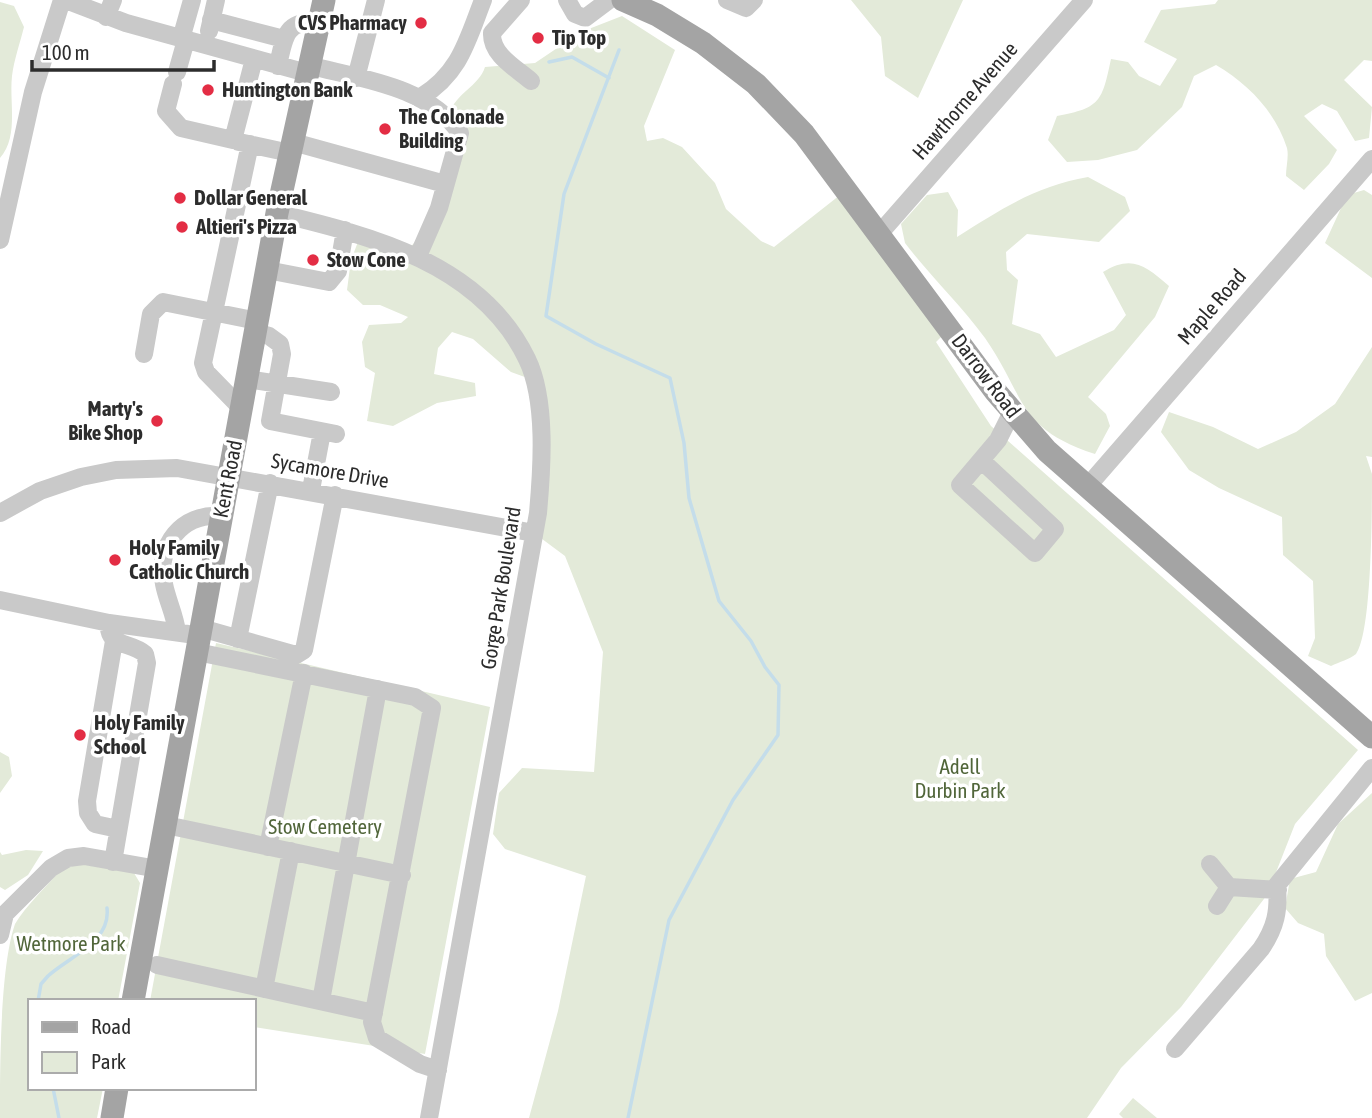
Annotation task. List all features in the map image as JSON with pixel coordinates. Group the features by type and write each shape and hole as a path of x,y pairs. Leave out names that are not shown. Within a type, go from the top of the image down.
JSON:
{"main road":[{"name":"Darrow Road","path":"637,3 703,43 756,84 804,134 1012,412 1046,451 1368,727"},
{"name":"Kent Road","path":"133,999 166,825 194,637 221,516 277,213 322,11"},
{"path":"112,1118 117,1090"}],"street":[{"path":"0,240 33,92 64,0 109,8 183,39 278,66 356,78 421,97 448,116 460,133 446,184 418,256"},
{"path":"192,0 166,111 175,124 241,142 292,148 446,184"},
{"path":"205,45 216,0"},
{"path":"356,78 376,0"},
{"path":"421,97 441,85 462,57 482,0"},
{"path":"521,0 492,33 492,42 497,52 531,81"},
{"path":"567,0 575,14 585,18 610,0"},
{"path":"727,0 746,8 754,0"},
{"name":"Hawthorne Avenue","path":"880,233 1084,0"},
{"path":"278,66 284,39 292,25 322,11"},
{"path":"211,20 284,39"},
{"path":"254,59 247,89 241,142 204,368 241,412 329,433 311,490"},
{"name":"Maple Road","path":"1087,486 1372,159"},
{"name":"Gorge Park Boulevard","path":"277,213 390,243 418,256 486,305 527,358 538,403 540,486 534,533 429,1118"},
{"path":"267,270 329,282 338,271 345,230"},
{"path":"144,354 151,314 156,306 163,302 212,312 256,326 280,344 282,354 270,421"},
{"path":"247,379 331,392"},
{"path":"982,461 1055,529 1035,553 960,485 998,440 1012,412"},
{"name":"Sycamore Drive","path":"0,513 40,491 104,472 177,467 534,533"},
{"path":"238,639 270,483"},
{"path":"0,600 109,623 194,637 238,639 296,655 304,650 335,495"},
{"path":"221,516 200,517 183,525 167,544 163,581 194,637 304,673 415,697 432,708 372,1022 376,1038 420,1064 438,1070"},
{"path":"109,623 108,633 114,641 140,650 147,663 113,862"},
{"path":"114,641 87,801 88,813 95,824 118,828"},
{"path":"268,847 304,673"},
{"path":"321,1001 378,689"},
{"path":"1175,1049 1230,986 1272,932 1279,909 1277,885 1291,864 1372,768"},
{"path":"166,825 402,875"},
{"path":"264,989 290,852"},
{"path":"0,935 3,911 59,862 84,856 158,869"},
{"path":"1210,864 1228,887 1278,890"},
{"path":"1217,905 1228,887"},
{"path":"157,965 374,1013"}],"green space":[{"path":"851,0 963,0 918,98 885,76 881,37"},
{"path":"1218,0 1372,0 1372,61 1364,60 1344,80 1372,107 1369,138 1355,141 1337,111 1322,104 1304,116 1337,150 1329,164 1304,190 1286,176 1287,148 1268,110 1239,81 1216,65 1194,76 1182,107 1137,150 1098,160 1067,162 1048,140 1057,116 1083,110 1097,100 1102,93 1111,59 1128,62 1139,76 1160,86 1177,59 1144,42 1161,10 1215,4"},
{"path":"0,2 14,6 24,27 12,76 11,130 6,150 0,158"},
{"name":"Adell Durbin Park","path":"622,16 675,50 644,126 647,141 663,138 682,147 715,183 726,209 761,241 774,247 840,195 950,328 936,342 991,426 1358,750 1295,824 1267,895 1181,1007 1121,1068 1087,1118 529,1118 558,1011 586,876 505,849 493,834 499,793 522,768 594,772 603,652 565,556 534,533 533,380 511,372 473,339 452,332 438,348 434,374 475,383 476,396 437,403 393,426 367,421 375,373 365,367 362,342 369,325 401,323 408,317 380,305 363,305 347,290 351,260 361,234 408,250 438,212 449,191 454,167 450,113 457,100 478,80 485,67 535,63 581,32"},
{"path":"1088,177 1125,197 1130,211 1099,242 1027,234 1006,252 1007,270 1018,280 1012,324 1040,334 1056,357 1114,330 1126,315 1103,272 1131,263 1146,268 1169,286 1155,317 1088,397 1106,414 1110,426 1095,454 1069,444 1036,421 985,338 905,243 901,224 927,195 948,192 958,210 957,237 1004,208 1035,193"},
{"path":"1364,190 1372,195 1372,278 1325,243 1347,195"},
{"path":"1372,347 1372,457 1366,456 1372,474 1371,541 1365,622 1356,654 1331,666 1308,656 1315,638 1313,581 1283,555 1282,517 1219,488 1189,470 1161,432 1169,412 1213,427 1258,449 1296,432 1335,404"},
{"name":"Stow Cemetery","path":"216,643 490,707 425,1054 256,1027 256,999 150,999"},
{"path":"0,752 9,757 12,776 0,793"},
{"path":"1372,793 1372,993 1355,1001 1326,956 1324,934 1298,923 1285,908 1290,879 1316,872 1338,824"},
{"path":"26,850 43,851 28,875 5,890 0,887 0,852 2,855"},
{"name":"Wetmore Park","path":"82,864 134,873 140,883 118,999 28,999 28,1090 103,1090 97,1118 0,1118 4,991 10,943 15,924 29,904 63,868"},
{"path":"1133,1098 1157,1118 1123,1118 1119,1114"}],"waterway":[{"path":"619,50 564,194 546,316 596,344 670,378 684,443 689,498 719,601 751,641 765,667 779,685 778,735 733,800 669,920 628,1118"},
{"path":"549,62 572,57 609,78"},
{"path":"38,999 41,984 48,976 87,947 103,930 107,920 107,908"},
{"path":"53,1090 59,1118"}],"place":[{"name":"CVS Pharmacy","path":"421,23"},
{"name":"Tip Top","path":"538,38"},
{"name":"Huntington Bank","path":"208,90"},
{"name":"The Colonade Building","path":"385,129"},
{"name":"Dollar General","path":"180,198"},
{"name":"Altieri's Pizza","path":"182,227"},
{"name":"Stow Cone","path":"313,260"},
{"name":"Marty's Bike Shop","path":"157,421"},
{"name":"Holy Family Catholic Church","path":"115,560"},
{"name":"Holy Family School","path":"80,735"}]}
